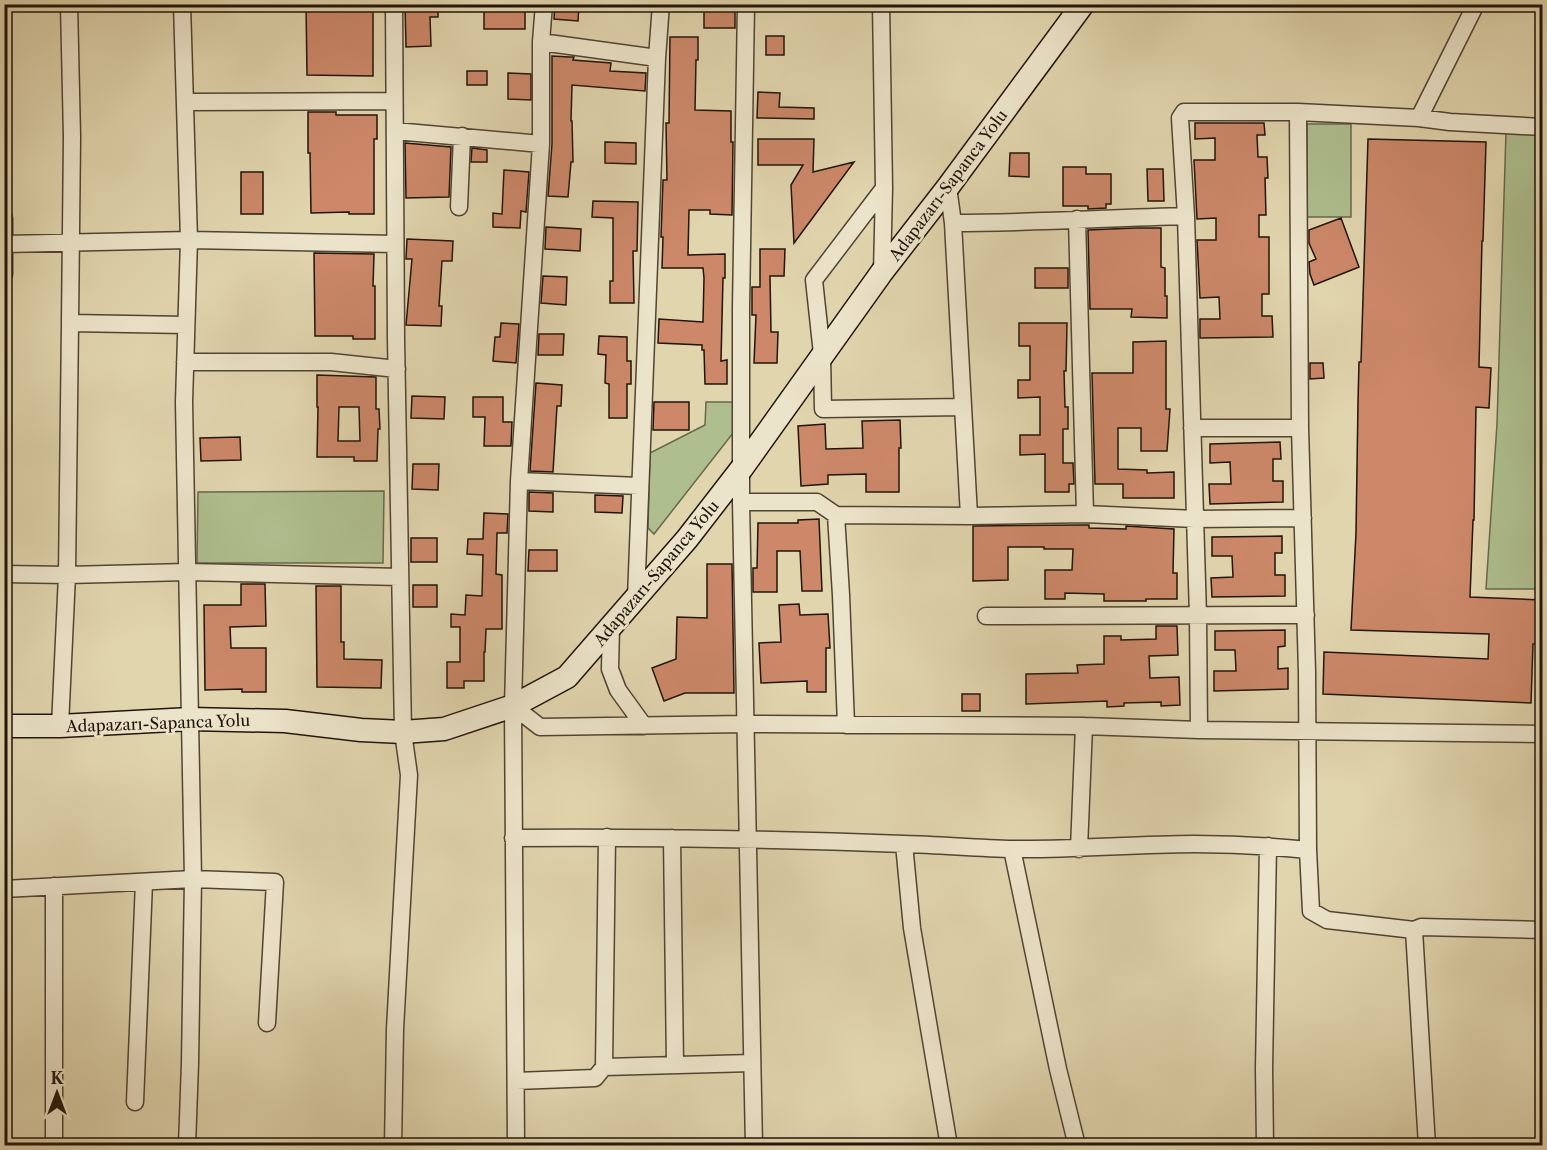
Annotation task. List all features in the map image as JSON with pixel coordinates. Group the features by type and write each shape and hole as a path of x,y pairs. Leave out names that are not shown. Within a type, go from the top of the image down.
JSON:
{"main road":[{"name":"Adapazarı-Sapanca Yolu","path":"4,726 60,726 190,719 285,721 361,730 403,732 444,729 513,706 567,677 687,538 742,468 882,272 1083,4"}],"street":[{"path":"60,726 67,575 72,137 69,4"},
{"path":"182,4 189,240 184,402 193,879 187,1146"},
{"path":"393,1146 395,1029 409,776 403,732 395,244 394,4"},
{"path":"516,1146 513,706 519,481 541,144 541,42 544,4"},
{"path":"636,598 661,4"},
{"path":"746,4 741,308 741,502 754,1146"},
{"path":"881,4 884,188 882,272"},
{"path":"1419,118 1476,4"},
{"path":"541,42 657,58"},
{"path":"185,102 394,101"},
{"path":"1199,730 1198,616 1186,216 1180,118 1184,112 1298,112 1542,126"},
{"path":"1298,112 1300,428 1311,911 1328,920 1414,930 1421,927 1542,930"},
{"path":"395,131 541,144"},
{"path":"459,207 462,136"},
{"path":"948,187 953,223 969,516"},
{"path":"884,188 813,280 822,354 823,409 963,407"},
{"path":"953,223 1015,223 1186,216"},
{"path":"4,218 4,274"},
{"path":"1077,219 1085,514"},
{"path":"5,244 189,240 395,244"},
{"path":"70,323 186,325"},
{"path":"185,362 331,362 397,369"},
{"path":"1192,428 1300,428"},
{"path":"519,481 639,486"},
{"path":"741,502 817,502 836,515 1085,514 1195,519 1303,518"},
{"path":"836,515 846,725"},
{"path":"4,574 187,572 400,577"},
{"path":"986,616 1306,615"},
{"path":"611,627 610,669 618,690 644,726"},
{"path":"513,706 540,727 745,724 1084,726 1306,732 1542,734"},
{"path":"1079,849 1084,726"},
{"path":"516,1081 595,1078 604,1067 607,837"},
{"path":"513,838 747,839 1012,849 1079,849 1193,844 1251,845 1308,850"},
{"path":"672,838 675,1065"},
{"path":"904,844 912,927 949,1146"},
{"path":"1265,1146 1268,846"},
{"path":"1012,849 1077,1146"},
{"path":"4,889 193,879 275,882 267,1023"},
{"path":"135,1102 144,882"},
{"path":"54,886 54,1146"},
{"path":"1414,930 1427,1146"},
{"path":"604,1067 752,1063"}],"green space":[{"path":"1307,124 1351,124 1351,217 1307,217"},
{"path":"1506,132 1542,135 1542,589 1486,589 1497,424"},
{"path":"706,402 736,402 737,428 654,534 648,528 650,453 705,425"},
{"path":"384,491 383,563 197,563 198,492"}],"building":[{"path":"306,4 373,4 373,76 307,75"},
{"path":"405,4 438,4 438,17 430,17 431,46 406,47"},
{"path":"555,4 579,4 578,21 554,19"},
{"path":"704,6 735,7 735,28 704,28"},
{"path":"484,7 525,7 525,29 484,29"},
{"path":"766,36 784,36 784,55 766,55"},
{"path":"670,37 698,37 695,110 731,111 732,215 710,214 710,210 689,210 688,255 725,254 721,361 727,360 727,384 705,384 702,345 658,343 659,319 703,322 703,268 662,268 663,237 661,237 663,180 667,180 666,123 669,123"},
{"path":"552,56 611,63 610,71 646,73 645,91 572,85 573,162 571,162 568,197 548,196 552,144"},
{"path":"467,71 487,71 487,85 467,85"},
{"path":"508,73 531,74 531,100 508,99"},
{"path":"758,92 780,93 779,107 814,108 814,119 757,118"},
{"path":"308,112 377,115 377,139 374,139 374,214 311,213"},
{"path":"1195,123 1264,123 1265,135 1257,135 1258,157 1267,157 1268,178 1265,178 1266,215 1259,215 1259,237 1269,237 1269,294 1262,294 1262,316 1272,316 1273,337 1200,338 1200,319 1220,319 1219,297 1200,298 1197,240 1216,240 1216,218 1197,219 1194,160 1215,160 1215,138 1195,139"},
{"path":"758,139 814,139 813,172 854,162 794,243 791,185 803,165 758,165"},
{"path":"1368,139 1486,142 1479,367 1491,368 1489,408 1476,407 1470,597 1541,600 1540,644 1533,644 1531,703 1323,694 1324,652 1488,659 1489,634 1351,630"},
{"path":"605,142 636,143 636,164 605,163"},
{"path":"405,143 451,147 449,197 406,198"},
{"path":"472,148 487,150 487,162 471,162"},
{"path":"1010,153 1029,153 1029,177 1009,176"},
{"path":"1063,167 1086,167 1086,174 1111,174 1111,204 1106,204 1106,208 1088,209 1088,206 1063,206"},
{"path":"1147,169 1163,169 1164,201 1148,201"},
{"path":"504,170 529,172 526,212 521,211 520,228 493,227 493,213 502,214"},
{"path":"241,172 263,172 263,214 241,214"},
{"path":"593,201 638,202 637,251 633,251 634,303 610,303 610,281 613,281 613,218 592,217"},
{"path":"1341,218 1359,267 1314,285 1309,262 1316,259 1309,243 1309,230"},
{"path":"546,227 581,229 580,251 545,249"},
{"path":"1161,228 1161,267 1165,268 1167,318 1131,317 1132,309 1090,309 1088,230"},
{"path":"407,239 453,241 452,261 442,261 439,306 442,306 441,326 406,325 412,259 406,259"},
{"path":"760,249 785,249 784,276 770,276 771,332 778,332 777,363 754,363 756,315 752,315 752,287 760,287"},
{"path":"314,253 374,254 375,339 353,339 353,336 315,336"},
{"path":"1035,268 1068,268 1068,288 1035,288"},
{"path":"543,276 567,277 566,305 541,303"},
{"path":"501,323 519,324 516,363 493,361 495,337 500,337"},
{"path":"1019,323 1067,323 1066,371 1064,371 1068,429 1063,429 1063,463 1073,463 1074,484 1069,484 1069,492 1045,492 1045,454 1020,455 1020,435 1040,435 1040,397 1018,398 1018,380 1030,380 1030,346 1019,346"},
{"path":"539,334 564,334 563,355 538,355"},
{"path":"599,336 627,337 627,361 631,361 631,384 627,384 627,418 609,418 609,384 605,383 606,355 598,354"},
{"path":"1166,341 1166,409 1170,409 1167,451 1141,451 1141,428 1118,428 1118,469 1147,470 1147,473 1174,472 1174,498 1123,498 1123,484 1095,484 1092,373 1133,373 1133,342"},
{"path":"1310,363 1323,363 1324,378 1310,379"},
{"path":"317,375 376,377 376,409 379,409 380,429 378,429 377,461 354,461 354,457 317,457","holes":["339,407 359,407 360,441 338,441"]},
{"path":"536,383 562,385 561,406 557,406 553,472 530,471"},
{"path":"412,396 445,397 444,419 411,418"},
{"path":"473,397 503,397 503,422 512,422 511,446 484,446 485,417 473,417"},
{"path":"654,402 689,402 689,430 653,430"},
{"path":"900,420 899,492 866,492 866,474 828,475 828,484 801,486 798,426 825,424 826,449 863,448 862,421"},
{"path":"240,437 241,460 201,461 200,438"},
{"path":"1280,442 1281,459 1273,459 1273,481 1283,481 1283,502 1210,504 1209,484 1231,484 1230,462 1210,463 1210,444"},
{"path":"413,464 439,464 438,490 412,489"},
{"path":"529,492 553,493 553,512 529,511"},
{"path":"595,495 623,496 622,513 595,512"},
{"path":"484,513 508,514 507,533 497,533 496,574 502,575 502,629 486,629 484,681 464,681 464,688 447,688 447,662 460,662 460,627 451,627 451,614 465,615 466,595 482,596 483,555 467,554 468,539 483,539"},
{"path":"819,519 822,591 802,591 800,551 777,551 777,592 753,592 753,568 757,568 758,523 798,523 798,520"},
{"path":"1089,525 1089,528 1126,529 1126,526 1174,529 1173,573 1177,573 1177,599 1104,601 1104,594 1065,593 1065,599 1045,599 1045,570 1072,570 1073,549 1008,547 1008,580 973,581 973,526"},
{"path":"1282,536 1282,553 1275,553 1275,575 1285,575 1285,596 1212,597 1211,578 1233,577 1232,556 1212,556 1212,537"},
{"path":"411,538 437,538 437,562 411,562"},
{"path":"529,550 557,550 557,571 528,571"},
{"path":"707,564 732,564 734,693 685,693 664,701 652,668 676,659 677,617 707,618"},
{"path":"241,584 265,584 266,626 230,627 231,648 266,648 266,692 242,692 242,689 205,690 204,605 241,605"},
{"path":"413,585 437,585 437,607 413,607"},
{"path":"316,586 341,586 341,642 344,642 344,659 382,660 381,688 317,687"},
{"path":"799,604 800,615 828,614 830,648 826,648 826,692 807,692 807,681 761,683 759,643 781,642 779,605"},
{"path":"1156,626 1177,626 1178,655 1149,656 1150,678 1179,677 1180,705 1161,706 1161,702 1124,703 1124,706 1107,707 1107,701 1026,704 1026,674 1078,673 1077,665 1104,664 1104,636 1121,636 1121,640 1156,639"},
{"path":"1285,630 1285,646 1278,647 1278,669 1288,668 1288,689 1214,691 1214,671 1236,671 1235,650 1215,650 1215,631"},
{"path":"962,694 980,694 980,711 962,711"}]}
